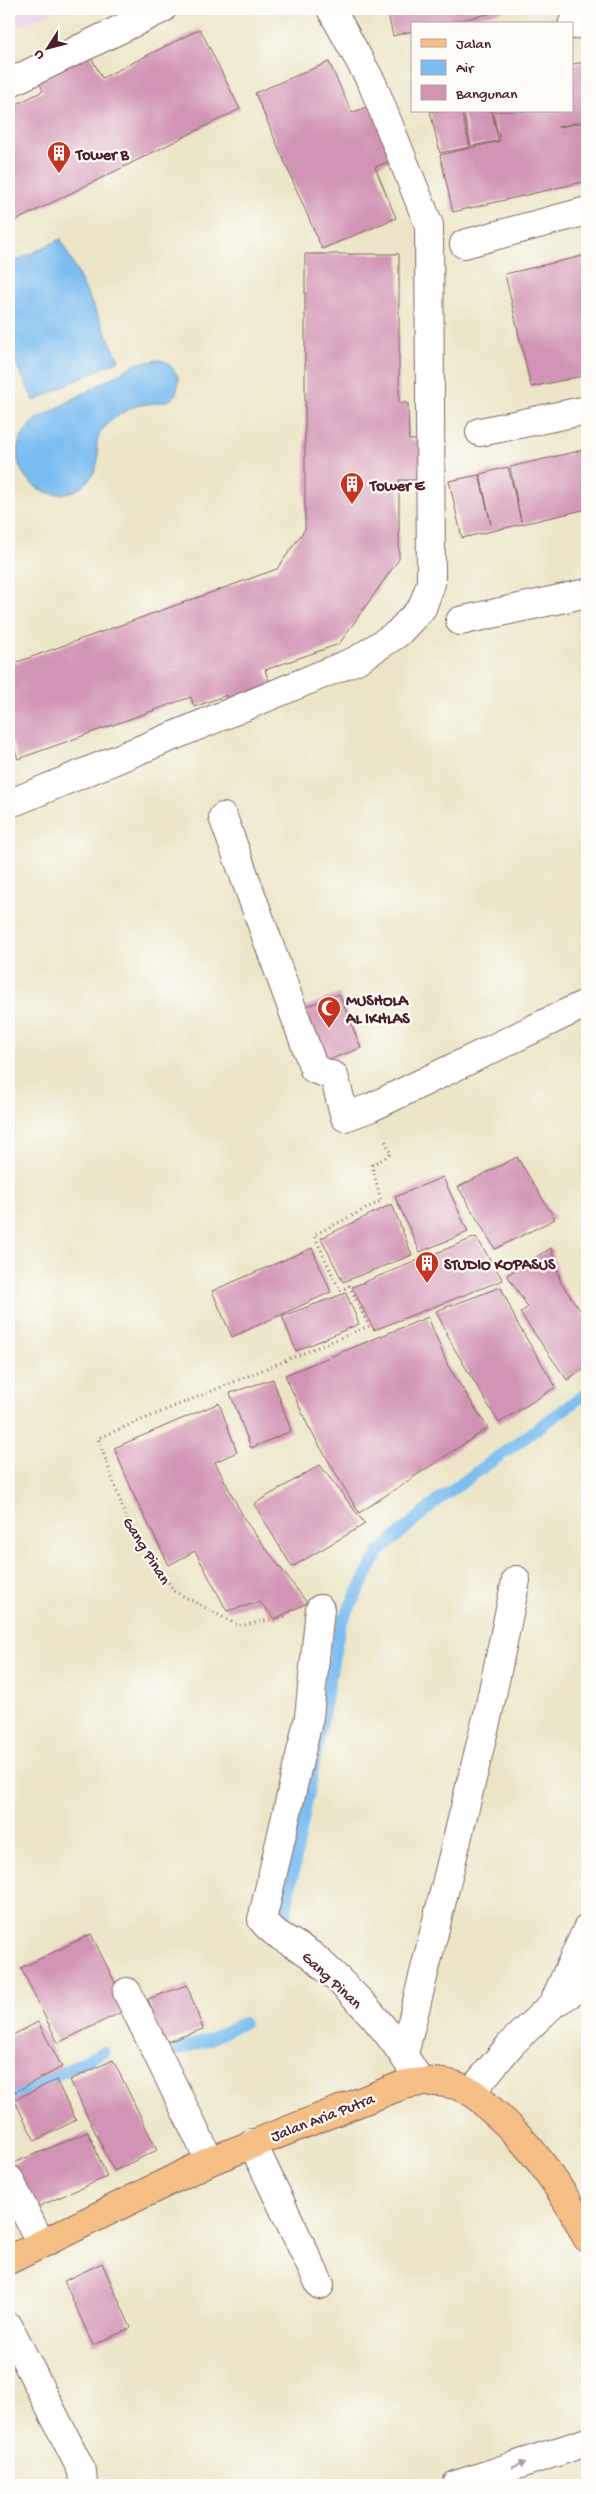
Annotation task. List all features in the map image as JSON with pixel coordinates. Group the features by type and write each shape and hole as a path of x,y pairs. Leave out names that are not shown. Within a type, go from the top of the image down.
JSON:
{"main road":[{"name":"Jalan Aria Putra","path":"9,2260 210,2161 252,2143 419,2081 435,2082 471,2092 506,2121 541,2161 587,2238"}],"street":[{"path":"9,83 162,9"},
{"path":"9,800 16,801 357,660 397,634 422,608 431,583 429,224 372,83 331,9"},
{"path":"574,24 587,21"},
{"path":"464,244 587,212"},
{"path":"480,432 587,410"},
{"path":"460,621 587,593"},
{"path":"223,817 314,1069 334,1076 345,1117 372,1107 587,1003"},
{"path":"404,2054 486,1724 516,1580"},
{"name":"Gang Pinan","path":"320,1609 308,1717 262,1920 270,1930 313,1957 376,2020 404,2054 419,2081"},
{"path":"553,2004 587,1929"},
{"path":"471,2092 512,2043 553,2004 587,1982"},
{"path":"128,1992 210,2161"},
{"path":"252,2143 320,2285"},
{"path":"9,2179 41,2244"},
{"path":"9,2327 82,2471 83,2485"},
{"path":"456,2485 587,2442"}],"path":[{"name":"Gang Pinan","path":"320,1609 239,1626 174,1591 127,1520 98,1438 369,1326 349,1286 340,1291 314,1235 382,1201 372,1164 391,1154 372,1107"}],"shaded area":[{"path":"9,9 59,9 9,30"}],"water":[{"path":"61,239 119,360 34,401 9,349 9,264"},
{"path":"160,360 168,363 178,376 176,393 168,401 132,408 106,425 97,440 98,461 96,467 85,484 74,491 58,494 48,493 31,483 20,467 18,447 22,436 34,421 138,363"}],"building":[{"path":"387,9 506,9 452,22 411,22 411,31 393,36"},
{"name":"Tower B","path":"200,29 240,109 9,224 9,124 11,123 9,108 43,91 37,77 88,51 102,78"},
{"path":"329,62 352,113 371,105 395,159 375,167 396,218 322,249 255,93"},
{"path":"587,62 587,120 558,127 587,122 587,181 453,212 440,155 500,141 492,112 574,112 574,64"},
{"path":"430,112 461,112 470,147 440,153"},
{"path":"463,112 492,112 498,141 471,146"},
{"name":"Tower E","path":"305,254 399,254 399,403 408,403 409,440 423,440 423,480 399,480 399,559 339,644 265,670 274,695 232,709 227,695 194,707 191,697 18,759 9,733 9,665 277,569 305,529"},
{"path":"587,255 587,375 531,387 505,274"},
{"path":"587,449 587,509 462,538 449,481 479,475 491,524 480,474 508,467 521,521 510,467"},
{"name":"MUSHOLA AL IKHLAS","path":"339,994 361,1048 317,1064 297,1010"},
{"path":"517,1157 555,1219 495,1249 458,1187"},
{"path":"443,1177 468,1232 420,1252 395,1197"},
{"path":"392,1204 412,1255 343,1282 321,1238"},
{"name":"STUDIO KOPASUS","path":"476,1237 503,1280 374,1330 352,1287"},
{"path":"312,1248 331,1292 232,1337 212,1291"},
{"path":"551,1248 561,1283 587,1320 587,1366 567,1380 520,1313 528,1307 507,1275"},
{"path":"501,1287 517,1323 556,1387 499,1423 454,1348 436,1311"},
{"path":"346,1293 359,1324 296,1351 282,1316"},
{"path":"428,1317 448,1366 488,1428 359,1513 308,1426 285,1375"},
{"path":"273,1379 291,1431 251,1448 230,1393"},
{"path":"219,1403 237,1452 215,1462 246,1522 307,1603 275,1619 260,1602 227,1611 195,1551 169,1565 136,1500 114,1448"},
{"path":"320,1465 365,1524 292,1567 254,1504"},
{"path":"91,1934 128,2009 58,2043 21,1968"},
{"path":"187,1985 203,2029 164,2043 148,1999"},
{"path":"38,2022 62,2067 9,2095 9,2037"},
{"path":"113,2060 157,2150 114,2171 70,2080"},
{"path":"56,2080 76,2120 35,2141 14,2100"},
{"path":"88,2132 107,2177 30,2210 11,2164"},
{"path":"102,2263 131,2328 93,2345 64,2281"}],"waterway":[{"path":"284,1921 340,1625 379,1552 438,1500 587,1393"},
{"path":"178,2050 208,2040 243,2023"},
{"path":"9,2099 103,2052"}],"place":[{"name":"Tower B","path":"59,174"},
{"name":"Tower E","path":"352,505"},
{"name":"MUSHOLA AL IKHLAS","path":"329,1029"},
{"name":"STUDIO KOPASUS","path":"427,1284"}]}
